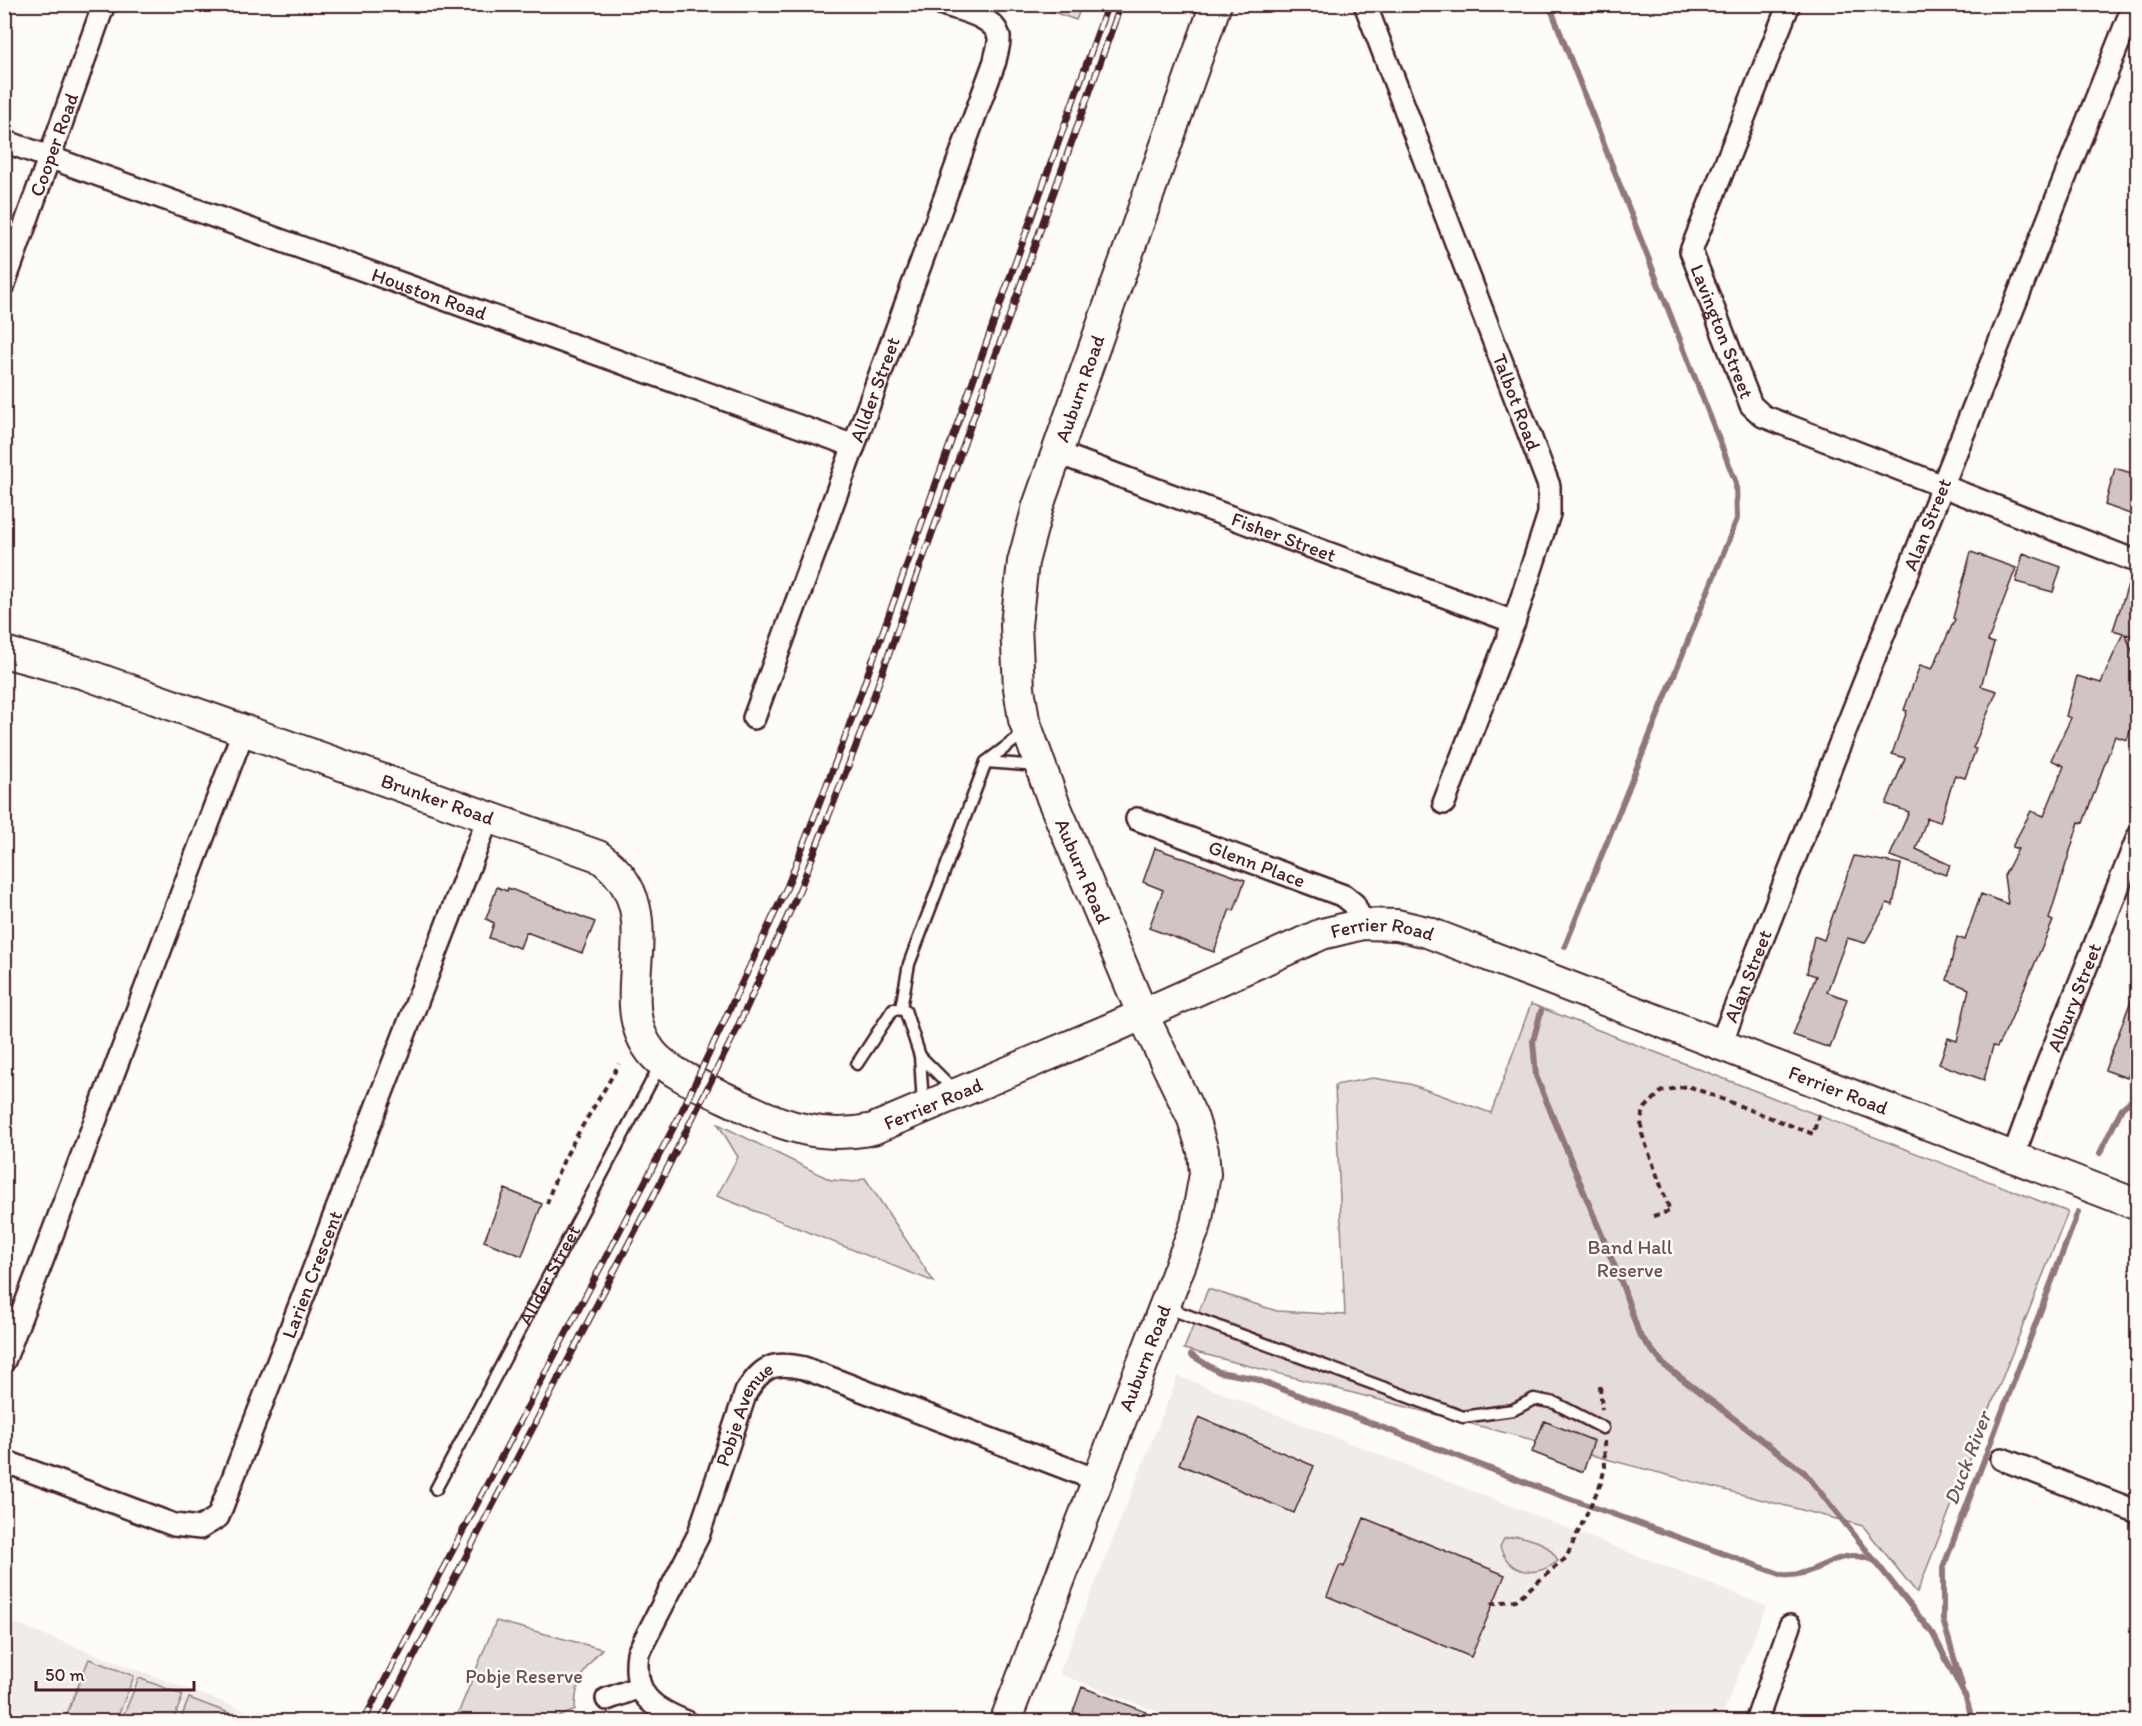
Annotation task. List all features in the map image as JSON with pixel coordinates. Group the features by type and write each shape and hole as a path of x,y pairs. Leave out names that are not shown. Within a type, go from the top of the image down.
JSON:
{"main road":[{"name":"Auburn Road","path":"1005,1722 1196,1224 1205,1174 1203,1151 1193,1119 1142,1013 1027,731 1019,688 1017,656 1018,590 1035,517 1055,452 1216,4"},
{"name":"Brunker Road","path":"4,636 85,675"},
{"name":"Brunker Road","path":"4,652 85,675 598,856 608,863 623,880 634,903 639,928 635,1004 653,1053"},
{"path":"4,668 23,666 85,675"},
{"name":"Ferrier Road","path":"653,1053 755,1113 805,1131 853,1134 873,1129 957,1094 1322,934 1363,924 1396,925 1427,932 2138,1204"}],"street":[{"name":"Cooper Road","path":"4,284 104,4"},
{"name":"Allder Street","path":"754,718 995,61 999,37 993,26 981,18 943,4"},
{"name":"Talbot Road","path":"1365,4 1549,486 1549,513 1514,622 1444,803"},
{"name":"Lavington Street","path":"1788,4 1691,251 1751,405 1764,416 2138,562"},
{"name":"Alan Street","path":"1721,1043 2134,4"},
{"name":"Houston Road","path":"4,141 854,446"},
{"name":"Fisher Street","path":"1055,452 1514,622"},
{"path":"4,1361 243,732"},
{"name":"Larien Crescent","path":"4,1461 174,1525 200,1528 218,1517 488,818"},
{"name":"Glenn Place","path":"1137,819 1344,896 1354,904 1363,924"},
{"name":"Albury Street","path":"2013,1157 2043,1075 2138,837"},
{"name":"Pobje Avenue","path":"640,1687 635,1673 639,1653 698,1536 746,1392 756,1376 769,1367 784,1364 804,1368 1097,1480"},
{"path":"2002,1459 2138,1512"},
{"path":"1756,1722 1790,1626"},
{"path":"607,1699 640,1687 649,1701 664,1712 687,1722"}],"lane":[{"path":"901,1008 909,964 986,762 1027,731"},
{"path":"986,762 1040,766"},
{"path":"857,1064 893,1009 905,1010 920,1056 923,1108"},
{"name":"Allder Street","path":"436,1489 653,1053"},
{"path":"920,1056 957,1094"},
{"path":"1165,1306 1463,1417 1513,1410 1534,1400 1555,1403 1603,1428"}],"path":[{"path":"547,1204 551,1190 585,1119 619,1064"},
{"path":"1653,1216 1670,1211 1642,1134 1641,1119 1652,1099 1662,1091 1688,1086 1813,1134 1821,1112 1810,1108"},
{"path":"1491,1604 1516,1600 1566,1558 1601,1483"}],"shaded area":[{"path":"1178,1376 1766,1606 1720,1721 1183,1721 1059,1674"},
{"path":"5,1620 273,1721 5,1721"}],"green space":[{"path":"1033,5 1082,5 1076,20"},
{"name":"Band Hall Reserve","path":"1531,1004 2068,1212 1917,1593 1863,1526 1184,1349 1208,1289 1277,1311 1345,1315 1335,1085 1373,1078 1410,1084 1491,1113"},
{"path":"718,1124 831,1180 855,1182 865,1178 934,1282 717,1196 738,1157"},
{"path":"1518,1536 1546,1546 1558,1561 1541,1570 1524,1571 1517,1568 1504,1556 1500,1547 1504,1539"},
{"name":"Pobje Reserve","path":"496,1621 602,1649 590,1662 582,1676 575,1701 575,1710 549,1721 455,1721"},
{"path":"89,1659 134,1676 116,1721 64,1721"},
{"path":"139,1678 183,1695 173,1721 121,1721"},
{"path":"189,1698 234,1715 231,1721 180,1721"}],"building":[{"path":"2115,468 2138,475 2138,517 2105,505"},
{"path":"1971,552 2016,568 1988,641 1994,643 1981,686 1997,691 1973,748 1976,749 1965,778 1955,775 1940,822 1927,818 1916,849 1950,865 1946,875 1890,856 1909,812 1886,804 1905,758 1892,754 1907,711 1904,710 1920,665 1932,669 1955,619 1953,618"},
{"path":"2023,553 2061,567 2053,592 2016,582"},
{"path":"2132,573 2138,574 2138,637 2125,634 2138,665 2138,707 2127,740 2115,736 2083,823 2079,822 2049,919 2053,921 2008,1026 1997,1047 1993,1046 1984,1080 1939,1064 1948,1038 1957,1041 1969,989 1947,980 1957,937 1965,940 1981,894 2008,904 2004,876 2018,849 2012,847 2031,811 2044,816 2064,766 2051,760 2071,718 2066,716 2077,676 2101,683 2123,633 2113,630"},
{"path":"1155,848 1245,880 1234,911 1230,909 1214,952 1149,928 1163,890 1143,882"},
{"path":"1854,856 1901,864 1893,905 1887,903 1865,943 1847,938 1827,992 1847,999 1830,1048 1793,1035 1816,976 1807,973 1814,936 1824,940"},
{"path":"497,887 507,891 508,888 595,922 582,953 526,932 520,948 489,938 494,923 486,919"},
{"path":"2136,987 2138,1054 2127,1078 2105,1070"},
{"path":"505,1189 542,1204 522,1256 484,1241"},
{"path":"1199,1417 1314,1466 1294,1513 1179,1464"},
{"path":"1544,1421 1594,1441 1583,1472 1532,1452"},
{"path":"1364,1518 1505,1575 1471,1657 1327,1596 1340,1565 1344,1567"},
{"path":"1082,1687 1146,1712 1143,1722 1128,1722 1109,1715 1107,1722 1097,1722 1073,1712"}],"waterway":[{"path":"1549,4 1736,483 1737,519 1565,946"},
{"path":"1541,1011 1533,1041 1536,1076 1622,1284 1639,1334 1664,1365 1805,1473 1933,1634 1965,1696"},
{"name":"Duck River","path":"2100,1153 2122,1108 2138,1095"},
{"name":"Duck River","path":"1962,1685 1943,1620 1943,1568 2078,1212"},
{"path":"1191,1355 1219,1372 1253,1378 1543,1489 1783,1575 1807,1572 1848,1556 1860,1556 1873,1560"},
{"name":"Duck River","path":"1965,1695 1973,1722"}],"railway":[{"path":"363,1722 680,1115 787,887 844,740 1108,4"},
{"path":"380,1722 659,1185 735,1033 799,891 856,746 1121,4"}]}
